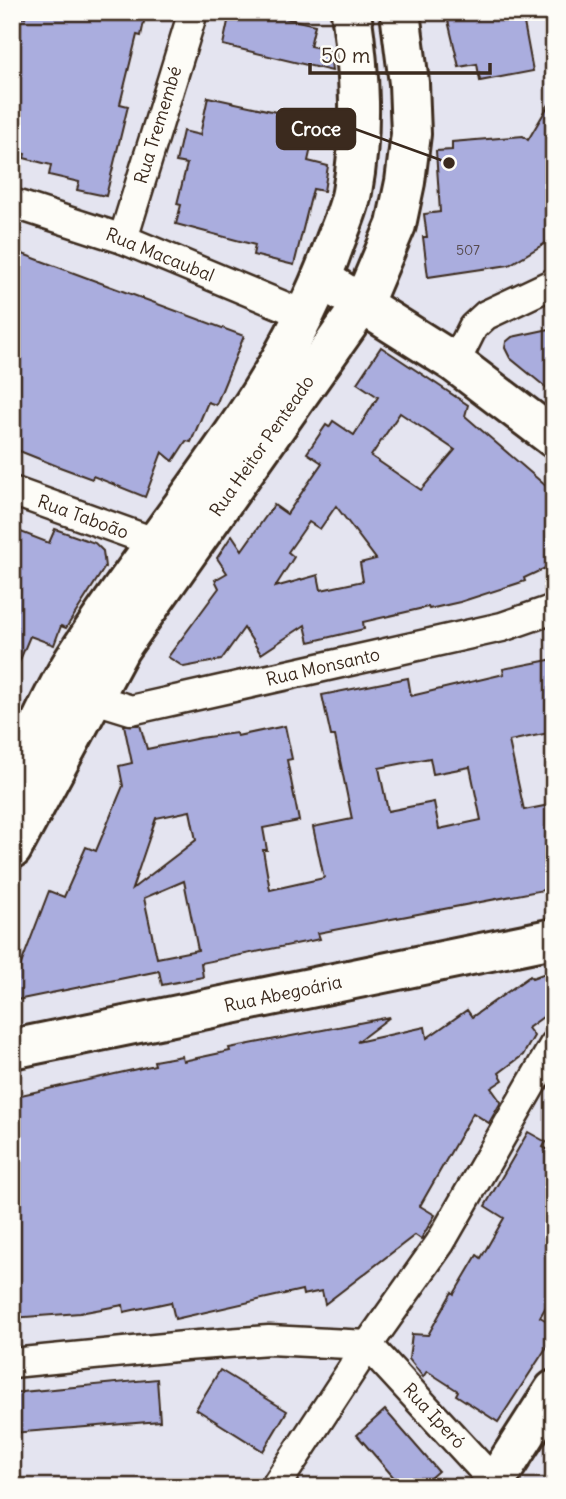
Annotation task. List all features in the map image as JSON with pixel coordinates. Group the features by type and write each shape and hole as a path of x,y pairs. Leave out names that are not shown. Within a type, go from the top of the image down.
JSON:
{"main road":[{"name":"Rua Heitor Penteado","path":"12,783 73,662 154,542 248,412 305,316 323,279 351,195 360,127 358,59 351,12"},
{"name":"Rua Heitor Penteado","path":"12,849 121,648 363,303 396,225 405,182 411,134 410,83 400,12"},
{"path":"323,279 455,363 554,438"},
{"name":"Rua Abegoária","path":"12,1049 554,938"},
{"path":"496,1485 554,1390"}],"street":[{"name":"Rua Tremembé","path":"123,239 193,12"},
{"name":"Rua Macaubal","path":"12,203 123,239 305,316"},
{"path":"455,363 473,327 486,315 554,283"},
{"name":"Rua Taboão","path":"12,491 154,542"},
{"name":"Rua Monsanto","path":"92,698 131,710 502,627 554,609"},
{"path":"275,1487 368,1345 440,1243 554,1045"},
{"path":"12,1363 269,1340 368,1345"},
{"name":"Rua Iperó","path":"368,1345 496,1485"}],"building":[{"path":"26,12 146,12 141,36 137,35 120,104 128,106 106,196 77,190 79,182 49,175 51,165 24,158 25,154 12,151 12,15 25,18"},
{"path":"230,12 259,12 315,25 310,46 330,50 332,71 223,45"},
{"path":"446,12 522,12 533,71 480,81 477,64 459,67"},
{"path":"554,96 554,238 509,265 428,277 423,237 427,237 424,214 440,212 436,151 452,150 452,142 523,136 528,140"},
{"path":"208,97 317,121 308,161 328,166 324,191 313,189 294,265 253,255 255,245 176,224 181,205 177,204 187,164 176,162 183,131 200,135"},
{"path":"12,250 244,336 216,405 208,402 191,442 186,441 173,461 162,452 145,497 12,448"},
{"path":"554,328 554,394 510,358 505,348 506,342 512,337"},
{"path":"381,347 468,405 465,416 554,493 554,564 524,578 525,581 460,602 363,622 364,629 309,642 305,625 261,654 244,628 221,660 184,667 168,657 219,588 215,580 227,573 217,558 232,535 242,550 274,505 287,514 322,463 307,453 326,425 329,427 333,421 354,435 378,397 357,383","holes":["400,413 455,450 421,490 371,456","336,506 376,559 360,563 363,581 321,590 318,575 275,587 294,557 288,552 309,522 320,529"]},
{"path":"55,529 95,543 103,551 105,567 66,628 61,626 54,645 30,636 12,679 12,541 16,530 49,543"},
{"path":"554,659 554,732 509,741 524,810 554,804 554,888 318,933 320,939 201,963 203,977 162,985 159,971 12,1001 12,988 49,891 64,897 86,847 96,851 123,786 119,766 132,763 124,725 140,725 147,749 200,738 236,733 237,736 285,726 292,759 287,760 299,821 263,828 267,850 263,850 270,890 324,878 313,827 352,819 335,736 331,736 322,695 408,678 411,696 504,674 503,669","holes":["430,758 433,774 470,767 481,820 439,829 434,802 388,811 379,768","190,811 196,840 132,889 156,818","184,881 198,950 157,958 144,898"]},
{"path":"554,970 554,1009 528,1028 534,1036 523,1055 499,1073 503,1080 491,1088 501,1102 489,1123 473,1113 420,1206 435,1215 421,1239 415,1235 325,1304 322,1291 303,1295 302,1290 175,1319 171,1302 124,1312 123,1305 80,1313 12,1318 12,1097 155,1065 154,1061 182,1056 183,1061 230,1051 229,1048 390,1017 357,1042 425,1027 427,1038 467,1010 472,1017 530,976 532,978"},
{"path":"528,1132 546,1142 543,1147 554,1153 554,1293 540,1317 554,1325 554,1336 498,1422 456,1395 458,1391 427,1371 423,1377 409,1359 412,1334 428,1335 452,1292 454,1294 477,1255 481,1258 504,1218 485,1206"},
{"path":"220,1370 287,1411 263,1451 196,1409"},
{"path":"157,1379 160,1421 12,1433 12,1393"},
{"path":"385,1410 438,1471 420,1487 402,1487 357,1435"}],"place":[{"name":"Croce","path":"449,163"}]}
